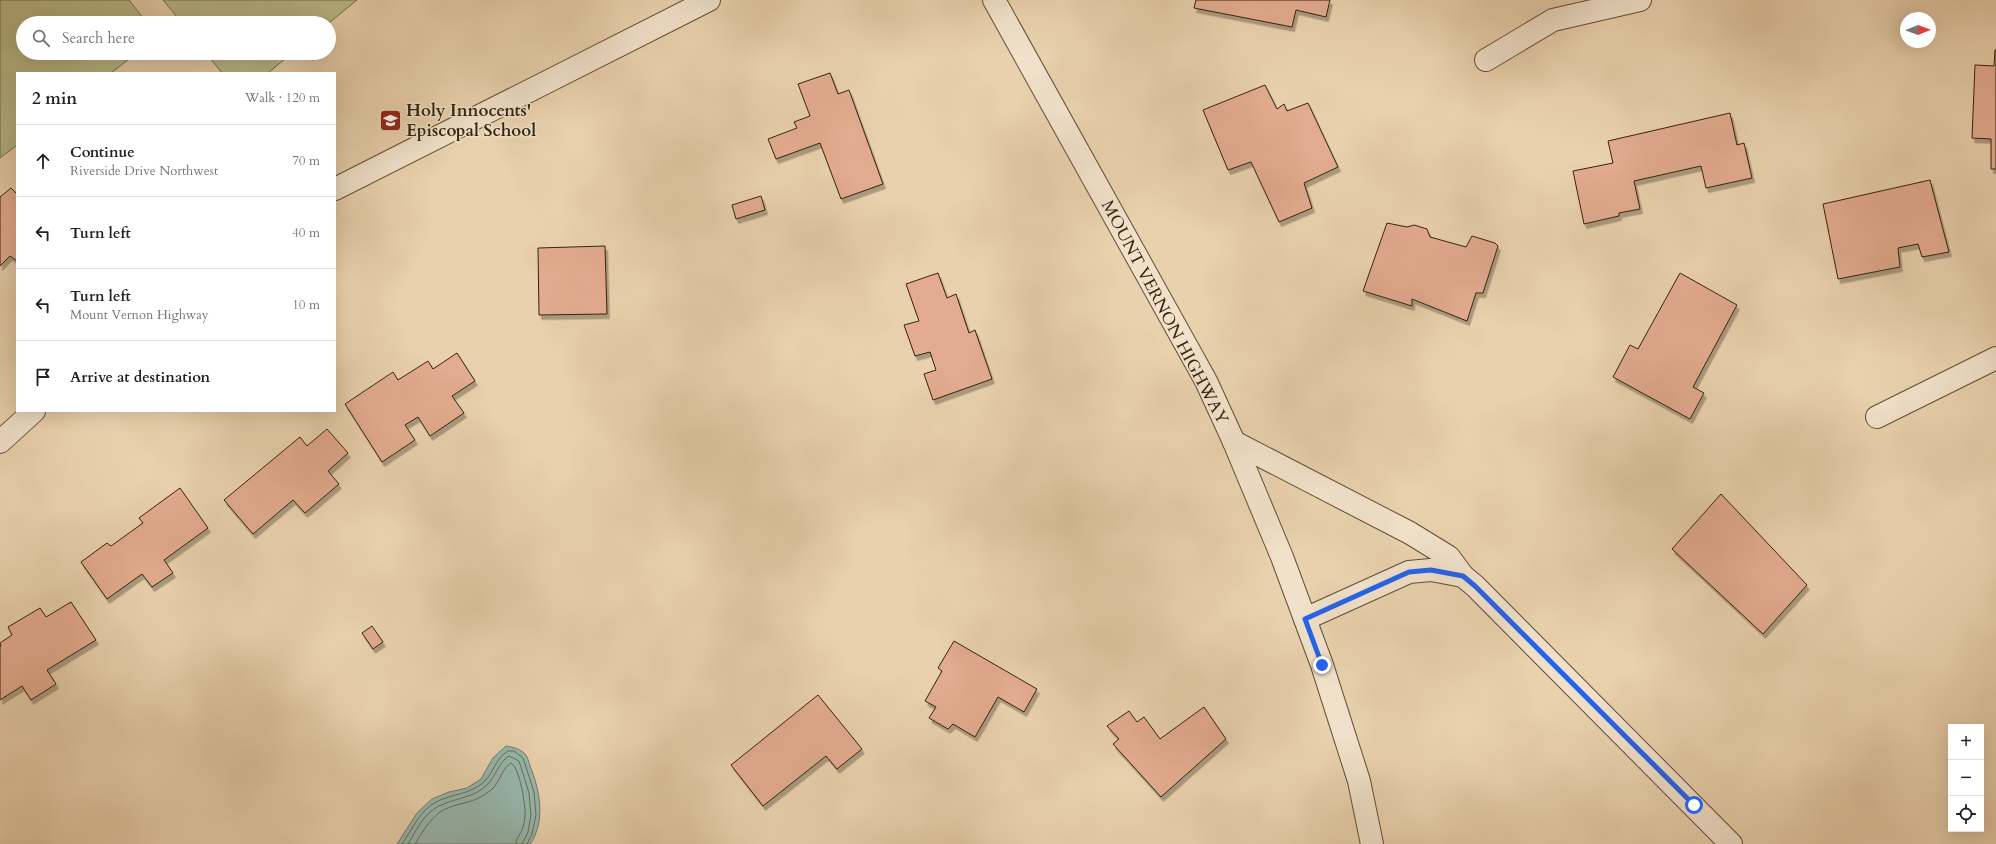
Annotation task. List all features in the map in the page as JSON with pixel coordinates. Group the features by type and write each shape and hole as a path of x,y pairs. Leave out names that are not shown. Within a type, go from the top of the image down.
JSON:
{"street":[{"path":"336,188 709,0"},
{"name":"MOUNT VERNON HIGHWAY","path":"994,0 1206,381 1234,442 1282,557 1322,665 1359,781 1372,844"},
{"path":"1486,60 1553,20 1640,0"},
{"path":"1877,417 1996,358"},
{"path":"0,442 33,412"},
{"path":"1234,442 1410,533 1449,557 1463,576 1475,586 1731,844"},
{"path":"1305,619 1409,572 1431,570 1463,576"}],"green space":[{"path":"0,0 129,0 142,16 16,16 16,60 128,60 112,72 16,72 16,146 0,158"},
{"path":"163,0 357,0 336,17 336,16 176,16"},
{"path":"212,60 284,60 269,72 221,72"}],"water":[{"path":"506,746 519,750 526,755 539,795 540,816 535,835 530,844 397,844 417,813 432,799 449,792 467,788 481,779 493,758"}],"building":[{"path":"1196,0 1330,0 1326,17 1296,10 1292,27 1194,8"},
{"path":"1995,50 1996,169 1991,169 1991,139 1972,138 1975,65 1994,66"},
{"path":"830,73 838,94 849,90 883,184 841,199 820,143 776,159 768,139 797,128 794,122 810,116 798,84"},
{"path":"1265,85 1277,109 1284,104 1287,111 1308,103 1338,167 1304,183 1312,208 1279,222 1251,162 1228,170 1203,110"},
{"path":"1730,113 1737,145 1744,143 1752,178 1706,188 1701,166 1634,181 1640,209 1619,213 1619,216 1584,224 1573,171 1613,163 1608,141"},
{"path":"1930,180 1949,252 1922,257 1918,244 1898,248 1900,267 1838,279 1823,204"},
{"path":"11,188 16,193 16,260 10,256 0,266 0,197"},
{"path":"761,196 765,210 736,219 732,205"},
{"path":"1387,223 1407,227 1414,225 1427,229 1430,237 1466,247 1472,236 1495,243 1498,246 1483,293 1476,293 1467,321 1412,299 1412,306 1363,291"},
{"path":"605,246 607,314 539,315 538,248"},
{"path":"938,273 947,298 956,294 969,333 975,330 992,379 933,400 924,374 936,370 930,352 915,356 904,325 919,321 906,284"},
{"path":"1680,273 1737,305 1693,387 1704,393 1690,419 1613,377 1630,345 1638,349"},
{"path":"457,353 475,381 452,396 464,413 430,436 418,417 405,425 415,440 382,462 345,404 393,372 398,380 428,361 433,369"},
{"path":"327,429 348,453 328,471 339,484 305,513 293,500 253,534 224,500 300,437 307,446"},
{"path":"180,488 208,528 164,560 173,573 152,587 142,574 107,599 81,562 107,543 111,546 143,523 139,518"},
{"path":"1721,494 1807,585 1763,634 1672,549"},
{"path":"71,602 96,640 47,670 56,684 31,700 22,686 0,700 0,643 12,635 8,627 40,608 46,617"},
{"path":"372,626 383,642 373,649 362,633"},
{"path":"954,641 1037,689 1024,712 998,697 975,737 953,724 948,729 929,718 936,707 925,701 942,671 938,668"},
{"path":"818,695 862,749 837,769 826,756 763,806 731,765"},
{"path":"1204,707 1226,739 1161,797 1113,744 1119,739 1107,726 1129,711 1137,722 1144,717 1160,739"}],"place":[{"name":"Holy Innocents' Episcopal School","path":"390,120"}],"route":[{"path":"1322,665 1305,619 1409,572 1431,570 1463,576 1475,586 1694,805"}]}
